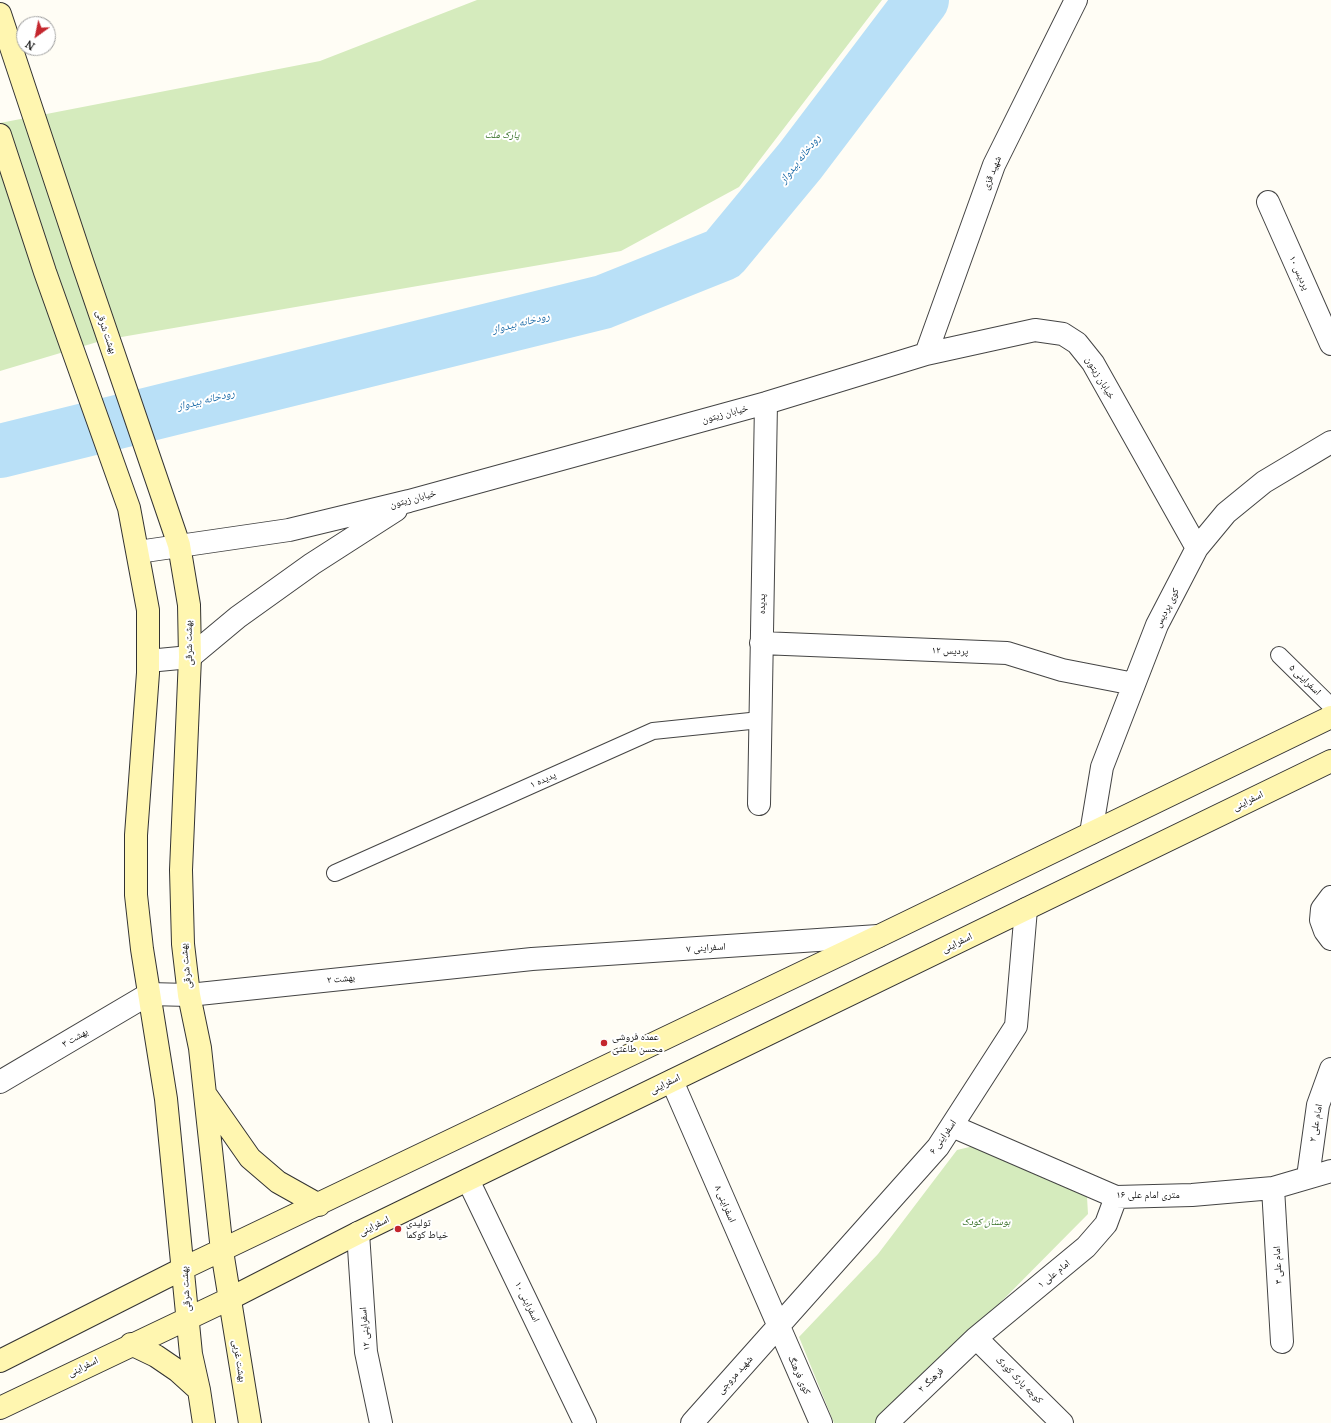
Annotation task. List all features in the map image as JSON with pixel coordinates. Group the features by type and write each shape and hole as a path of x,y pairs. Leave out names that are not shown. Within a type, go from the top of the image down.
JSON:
{"street":[{"name":"شهید قزی","path":"926,354 994,165 1076,0"},
{"name":"بهشت شرقی","path":"0,14 83,264 180,545 189,605 190,657 181,870 183,944 189,995 200,1048 222,1251 229,1299"},
{"name":"بهشت شرقی","path":"0,135 45,272 128,508 138,552 148,610 148,661 136,835 136,896 149,994 166,1099 188,1318"},
{"name":"پردیس ۱۰","path":"1268,202 1331,344"},
{"name":"خیابان زیتون","path":"138,552 289,530 410,501 766,403 926,354 1035,330 1063,334 1077,344 1093,363 1198,548"},
{"name":"پدیده","path":"760,804 760,720 766,403"},
{"name":"کوی پردیس","path":"1091,834 1102,767 1157,625 1198,548 1226,513 1264,482 1331,442"},
{"path":"148,661 190,657 238,617 312,564 410,501"},
{"name":"پردیس ۱۲","path":"762,643 1007,653 1062,670 1134,684"},
{"path":"0,1361 184,1268 879,936 1331,717"},
{"name":"اسفراینی","path":"0,1408 131,1344 229,1299 358,1233 1331,761"},
{"path":"1331,897 1322,909 1321,920 1325,931 1331,939"},
{"name":"اسفراینی ۶","path":"778,1326 938,1147 1016,1026 1026,909"},
{"name":"اسفراینی ۷","path":"532,959 879,936"},
{"name":"بهشت ۲","path":"149,994 189,995 532,959"},
{"name":"بهشت ۳","path":"0,1082 149,994"},
{"name":"امام علی ۲","path":"1308,1177 1318,1105 1331,1069"},
{"name":"اسفراینی ۸","path":"672,1081 778,1326"},
{"path":"205,1093 250,1158 278,1182 318,1205"},
{"name":"۱۶ متری امام علی","path":"952,1126 1116,1197 1192,1195 1274,1188 1331,1171"},
{"name":"اسفراینی ۱۰","path":"468,1180 585,1423"},
{"name":"امام علی ۳","path":"1274,1188 1282,1342"},
{"name":"امام علی ۱","path":"976,1338 1086,1247 1106,1224 1116,1197"},
{"name":"اسفراینی ۱۲","path":"358,1233 366,1352 382,1423"},
{"name":"بهشت غربی","path":"229,1299 250,1423"},
{"path":"188,1318 191,1354 204,1423"},
{"name":"شهید مروجی","path":"692,1423 778,1326"},
{"name":"کوی فرهنگ","path":"778,1326 820,1423"},
{"name":"فرهنگ ۲","path":"887,1423 976,1338"},
{"name":"کوچه پارک کودک","path":"976,1338 1062,1423"},
{"path":"131,1344 156,1356 178,1371 199,1390"}],"lane":[{"name":"اسفراینی ۵","path":"1278,655 1331,706"},
{"name":"پدیده ۱","path":"335,873 652,730 760,720"}],"green space":[{"name":"پارک ملت","path":"477,0 882,0 739,187 621,251 104,340 0,371 0,123 320,61"},
{"name":"بوستان کودک","path":"982,1144 1087,1197 1088,1214 881,1423 834,1423 799,1337 878,1254 957,1150"}],"waterway":[{"name":"رودخانه بیدواز","path":"0,451 603,302 723,254 800,161 922,0"}],"place":[{"name":"عمده فروشی محسن طاعتی","path":"604,1043"},
{"name":"تولیدی خیاط کوکما","path":"398,1229"}]}
